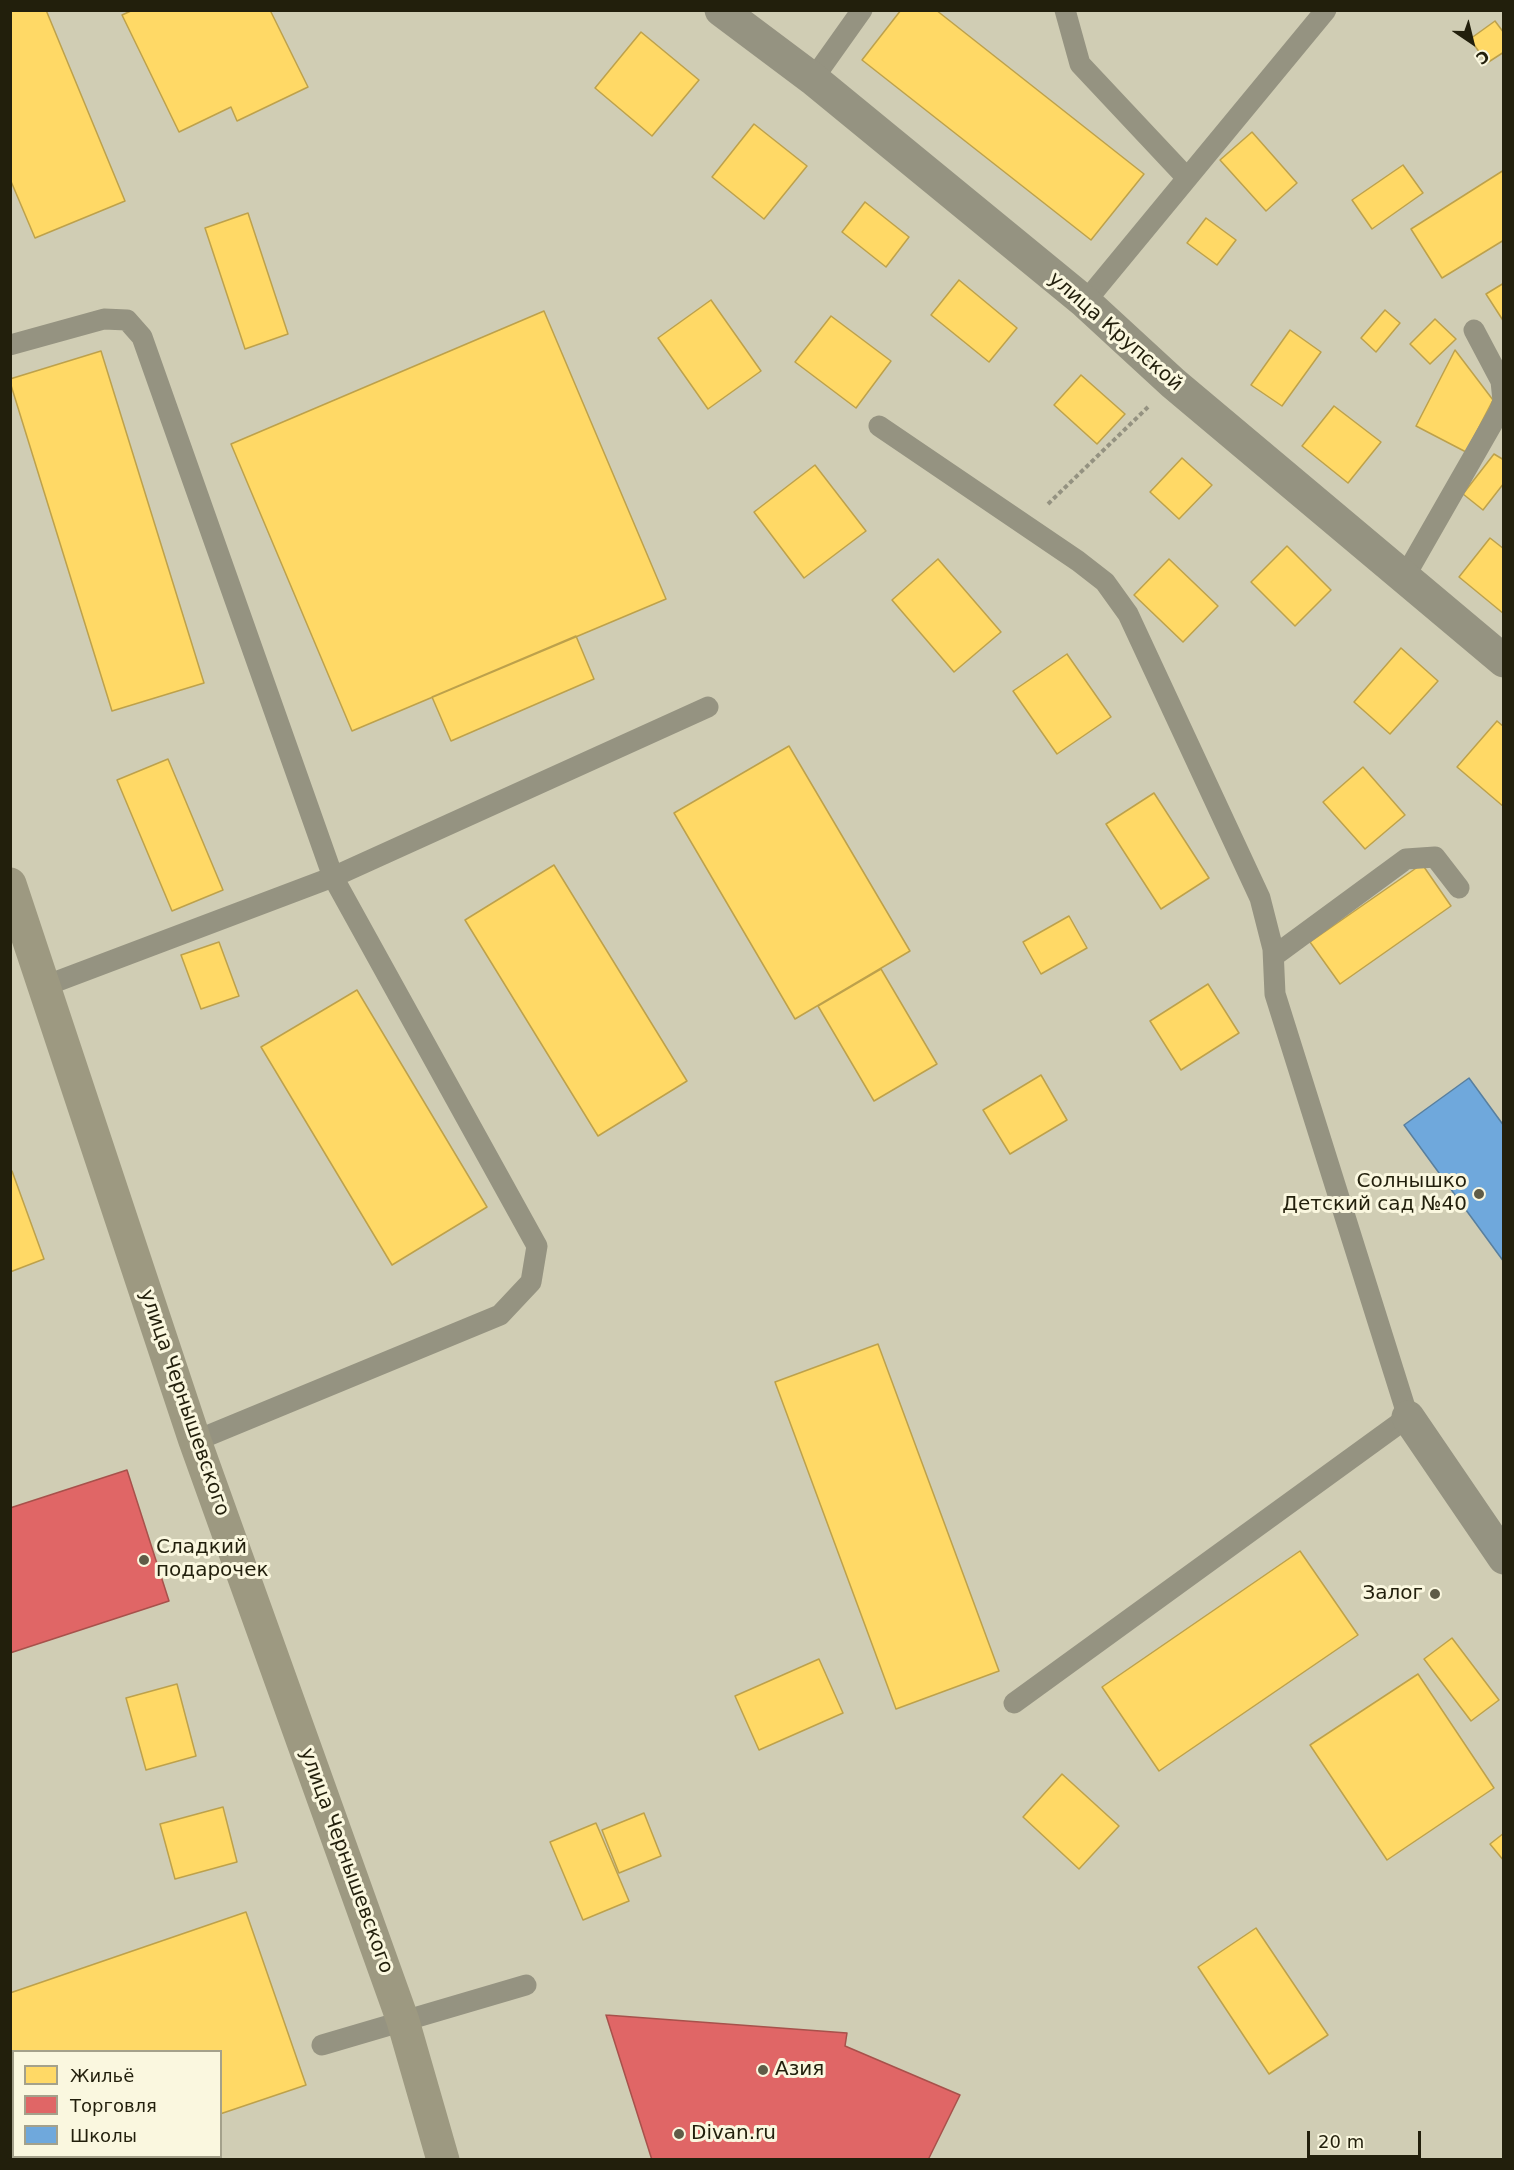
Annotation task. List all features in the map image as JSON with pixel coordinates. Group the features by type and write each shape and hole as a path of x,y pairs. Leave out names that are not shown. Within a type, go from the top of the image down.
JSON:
{"main road":[{"name":"улица Чернышевского","path":"10,884 42,987 195,1441 403,2021 443,2160"}],"street":[{"name":"улица Крупской","path":"721,10 813,79 1085,302 1173,383 1503,661"},
{"path":"1408,1417 1503,1558"}],"lane":[{"path":"813,79 862,10"},
{"path":"1065,10 1080,64 1187,178"},
{"path":"1085,302 1326,10"},
{"path":"10,345 104,319 127,320 142,337 333,877 537,1246 531,1282 500,1315 195,1441"},
{"path":"1404,578 1499,412 1503,401 1501,381 1474,330"},
{"path":"879,426 1026,525 1105,582 1128,614 1260,898 1274,956 1275,994 1408,1417 1014,1703"},
{"path":"42,987 333,877 708,707"},
{"path":"1274,956 1406,859 1435,857 1459,888"},
{"path":"322,2045 526,1985"}],"path":[{"path":"1026,525 1173,383"}],"building: Жильё":[{"path":"10,10 46,10 125,201 35,238 10,179"},
{"path":"133,10 270,10 308,87 237,121 231,107 179,132 122,15"},
{"path":"901,10 936,10 1144,174 1091,240 862,60"},
{"path":"1495,21 1504,33 1504,52 1487,63 1470,39"},
{"path":"641,32 699,80 652,136 595,88"},
{"path":"754,124 807,166 764,219 712,177"},
{"path":"1252,132 1297,183 1266,211 1220,160"},
{"path":"1403,165 1423,193 1372,229 1352,200"},
{"path":"1504,170 1504,240 1442,278 1411,229"},
{"path":"865,202 909,237 886,267 842,232"},
{"path":"248,213 288,334 245,349 205,228"},
{"path":"1206,218 1236,240 1217,265 1187,243"},
{"path":"959,280 1017,328 989,362 931,315"},
{"path":"1504,283 1504,322 1486,294"},
{"path":"711,300 761,371 708,409 658,338"},
{"path":"1385,310 1400,323 1376,352 1361,338"},
{"path":"544,311 666,599 352,731 231,444"},
{"path":"831,316 891,361 856,408 795,362"},
{"path":"1435,319 1456,339 1430,364 1410,344"},
{"path":"1290,330 1321,352 1282,406 1251,385"},
{"path":"1455,350 1493,400 1466,452 1416,426"},
{"path":"101,351 204,683 112,711 10,382 10,379"},
{"path":"1081,375 1125,414 1097,444 1054,405"},
{"path":"1334,406 1381,442 1348,483 1302,446"},
{"path":"1494,454 1504,460 1504,483 1483,510 1463,494"},
{"path":"1182,458 1212,485 1179,519 1150,492"},
{"path":"815,465 866,531 804,578 754,512"},
{"path":"1490,538 1504,549 1504,614 1459,577"},
{"path":"1287,546 1331,590 1295,626 1251,582"},
{"path":"938,559 1001,632 954,672 892,600"},
{"path":"1169,559 1218,606 1183,642 1134,595"},
{"path":"576,636 594,679 451,741 432,697"},
{"path":"1401,648 1438,681 1390,734 1354,702"},
{"path":"1067,654 1111,717 1057,754 1013,691"},
{"path":"1497,721 1504,727 1504,807 1457,767"},
{"path":"789,746 910,951 795,1019 674,813"},
{"path":"168,759 223,890 172,911 117,780"},
{"path":"1363,767 1405,815 1365,849 1323,802"},
{"path":"1154,793 1209,878 1161,909 1106,824"},
{"path":"1422,864 1451,906 1340,984 1310,942"},
{"path":"554,865 687,1081 598,1136 465,920"},
{"path":"1069,916 1087,948 1041,974 1023,942"},
{"path":"219,942 239,996 201,1009 181,955"},
{"path":"881,969 937,1064 874,1101 818,1006"},
{"path":"1208,984 1239,1033 1181,1070 1150,1021"},
{"path":"357,990 487,1207 392,1265 261,1047"},
{"path":"1041,1075 1067,1120 1010,1154 983,1110"},
{"path":"12,1171 44,1259 10,1272 10,1172"},
{"path":"878,1344 999,1671 896,1709 775,1382"},
{"path":"1300,1551 1358,1635 1159,1771 1102,1687"},
{"path":"1452,1638 1499,1700 1471,1721 1424,1659"},
{"path":"819,1659 843,1713 759,1750 735,1696"},
{"path":"1418,1674 1494,1788 1387,1860 1310,1745"},
{"path":"177,1684 196,1756 146,1770 126,1698"},
{"path":"1062,1774 1119,1826 1079,1869 1023,1817"},
{"path":"223,1807 237,1862 175,1879 160,1824"},
{"path":"644,1813 661,1856 619,1873 602,1830"},
{"path":"596,1823 629,1901 583,1920 550,1842"},
{"path":"1504,1833 1504,1861 1490,1844"},
{"path":"246,1912 306,2085 222,2113 222,2050 12,2050 12,2108 10,2104 10,1993"},
{"path":"1256,1928 1328,2035 1269,2074 1198,1967"},
{"path":"30,2158 94,2158 90,2160 30,2160"}],"building: Торговля":[{"path":"127,1470 169,1601 10,1653 10,1508"},
{"name":"Азия","path":"606,2015 847,2033 845,2046 960,2095 928,2160 652,2160"}],"building: Школы":[{"name":"Солнышко Детский сад №40","path":"1469,1078 1504,1126 1504,1262 1404,1125"}],"place":[{"name":"Солнышко Детский сад №40","path":"1479,1194"},
{"name":"Сладкий подарочек","path":"144,1560"},
{"name":"Залог","path":"1435,1594"},
{"name":"Азия","path":"763,2070"},
{"name":"Divan.ru","path":"679,2134"}]}
